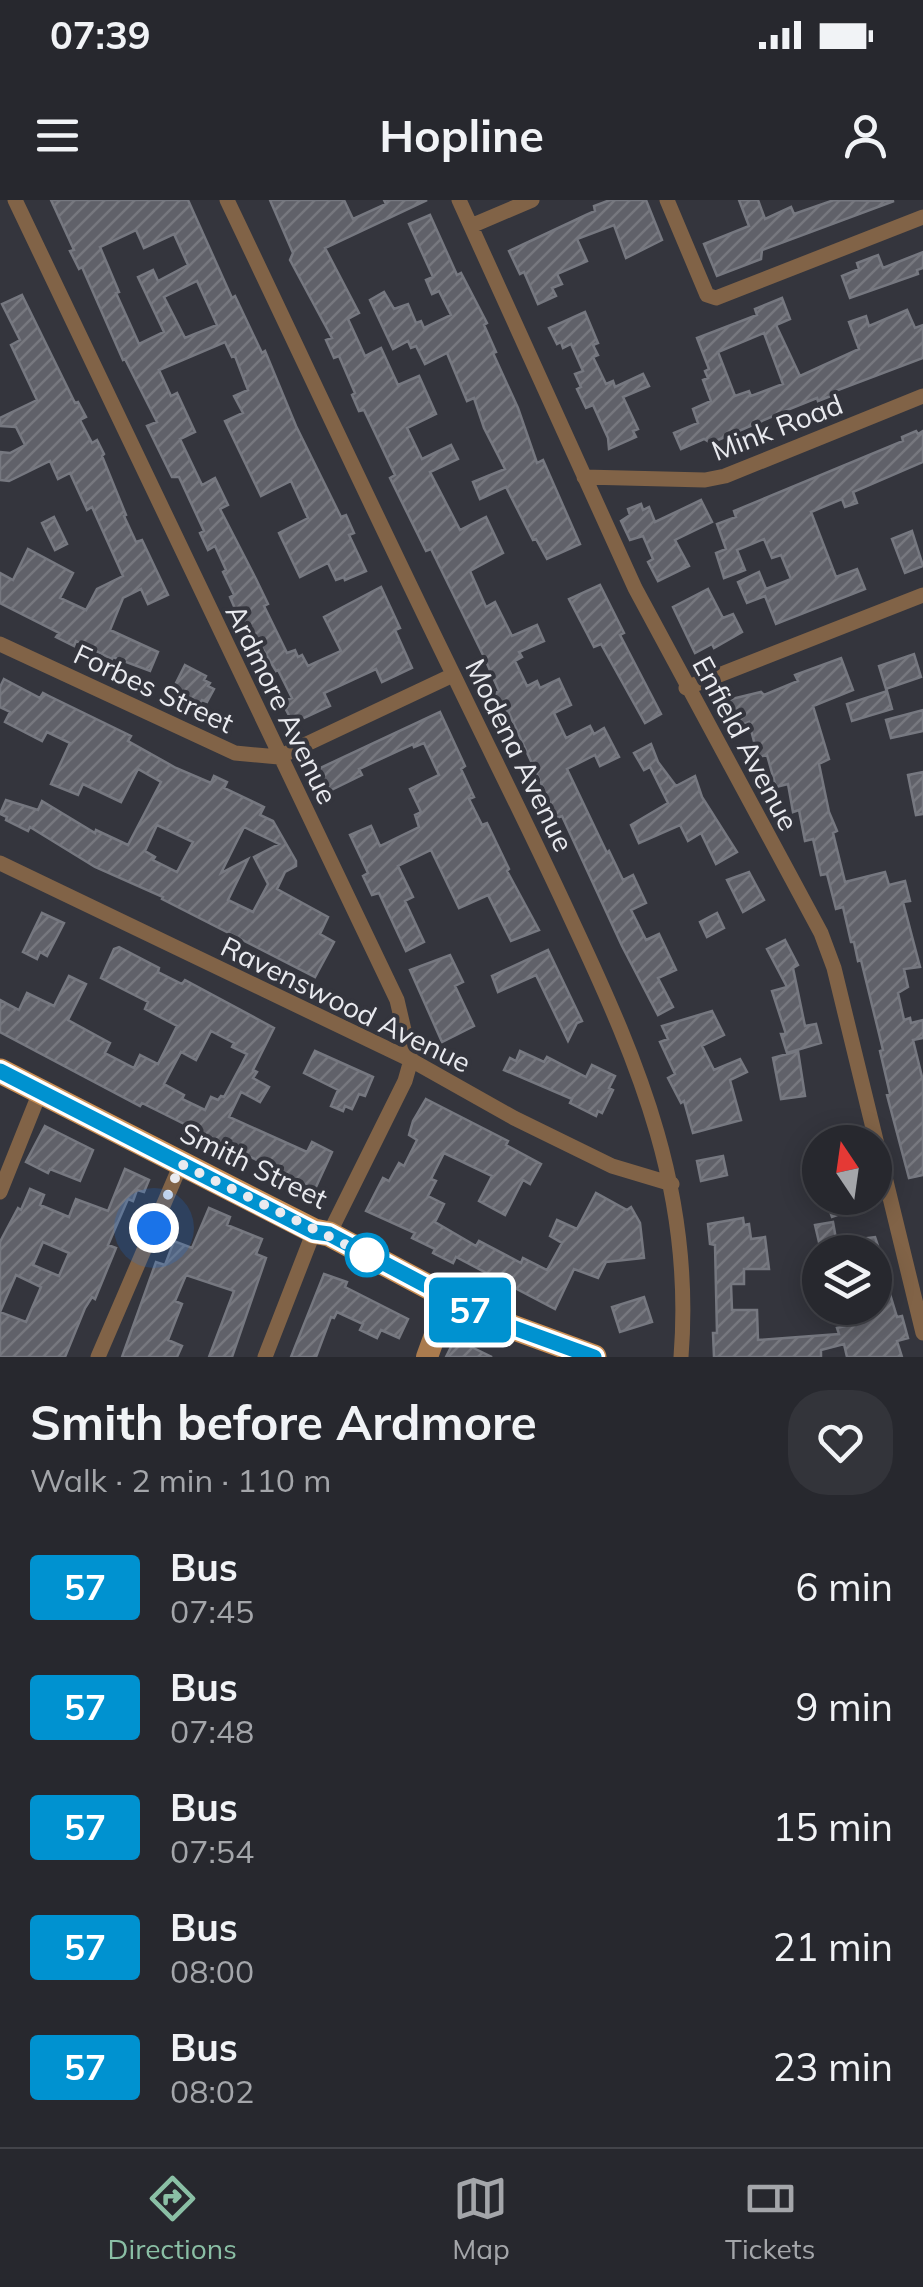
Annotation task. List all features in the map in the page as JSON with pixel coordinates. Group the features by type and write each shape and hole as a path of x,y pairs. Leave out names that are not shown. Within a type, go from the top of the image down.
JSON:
{"main road":[{"name":"Smith Street","path":"3,1078 40,1092 487,1318 594,1357"}],"street":[{"name":"Ardmore Avenue","path":"15,200 397,1000 411,1060"},
{"name":"Modena Avenue","path":"227,200 630,1046 672,1184 682,1292 680,1357"},
{"name":"Enfield Avenue","path":"459,200 584,478 686,688 821,933 834,968 923,1333"},
{"path":"470,226 532,200"},
{"path":"667,200 707,294 716,298 923,217"},
{"name":"Mink Road","path":"584,478 705,480 725,476 923,396"},
{"path":"686,688 923,595"},
{"name":"Forbes Street","path":"0,644 235,753 279,758"},
{"path":"279,758 454,675"},
{"name":"Ravenswood Avenue","path":"0,863 411,1060 514,1118 612,1166 672,1184"},
{"path":"266,1357 322,1233 405,1081 411,1060"},
{"path":"0,1192 40,1092"},
{"path":"98,1357 181,1164"},
{"path":"427,1357 448,1299"}],"building":[{"path":"51,200 188,200 232,298 235,296 262,353 265,351 296,426 341,517 346,515 354,533 349,535 366,571 336,580 328,563 300,577 279,533 308,518 291,481 261,496 225,421 243,413 234,396 248,390 225,342 159,370 171,396 177,393 195,432 180,439 202,485 215,478 228,505 220,509 268,604 264,606 287,653 295,650 308,666 341,651 324,617 381,587 400,628 395,630 412,668 382,682 376,669 324,693 330,706 293,723 282,702 292,698 278,670 242,616 239,618 223,572 226,570 215,546 208,550 200,533 204,531 179,477 172,477 147,426 157,422 123,360 82,267 79,269 70,251 74,250","holes":["136,230 144,248 174,234 188,265 158,281 153,270 138,277 164,332 139,344 100,247","197,281 217,325 185,338 164,297"]},
{"path":"270,200 344,200 353,219 386,204 384,200 427,200 325,248 359,313 348,319 365,356 381,348 398,385 419,376 436,414 407,428 422,459 451,445 458,459 430,472 460,530 486,517 503,553 470,571 486,607 495,602 512,636 537,625 544,641 519,652 522,657 515,661 527,686 537,681 540,688 559,679 571,705 554,713 566,738 590,726 594,734 604,728 619,757 600,766 595,755 567,769 607,853 623,880 633,875 646,903 631,910 646,940 659,934 676,970 658,978 673,1007 658,1015 562,816 557,818 508,711 504,713 494,694 499,691 431,549 426,551 390,478 395,475 364,410 359,411 339,356 334,358 326,340 332,338 290,260 293,253"},
{"path":"610,200 646,200 662,240 626,258 614,225 577,239 587,261 557,274 562,284 552,288 556,296 538,304 524,272 520,274 509,251 595,211 594,206"},
{"path":"739,200 758,200 765,219 791,207 794,214 834,200 894,201 762,250 761,259 717,276 704,244 749,226"},
{"path":"430,215 457,275 461,273 487,323 484,325 496,352 493,353 537,463 543,460 580,544 547,559 506,487 480,499 473,482 505,469 474,398 467,401 447,353 425,364 416,346 411,348 408,341 393,349 370,300 384,292 394,309 408,304 416,323 421,321 424,328 451,315 439,291 432,294 426,280 433,277 409,224"},
{"path":"923,252 923,268 917,270 918,274 850,298 842,276 859,269 857,263 878,255 883,268"},
{"path":"22,295 75,403 86,417 80,420 92,443 97,440 104,454 136,542 142,540 168,595 148,604 141,589 123,598 110,630 158,652 150,671 112,659 76,641 74,646 56,637 59,633 0,603 0,573 13,580 28,549 73,573 60,598 86,610 97,589 123,576 92,507 87,510 70,473 58,479 50,461 9,481 0,480 0,452 10,453 25,445 16,427 0,426 0,418 37,400 11,345 20,340 2,304"},
{"path":"782,298 790,319 776,325 800,376 859,349 849,322 866,316 869,326 907,310 915,328 923,325 923,358 711,443 704,439 681,449 674,433 698,423 693,409 711,401 703,380 708,378 705,371 709,369 697,338 757,315 755,309","holes":["764,333 783,384 751,396 749,391 735,396 718,352"]},
{"path":"585,312 598,343 593,345 598,355 593,357 606,384 613,381 615,387 643,374 649,386 623,397 638,429 633,431 636,437 609,449 593,405 586,408 577,389 581,387 575,374 583,371 571,344 563,348 561,342 557,344 549,328"},
{"path":"923,431 923,462 853,492 857,503 845,507 842,499 811,512 836,577 857,569 865,589 776,624 765,596 747,603 738,582 759,572 766,589 791,579 781,555 772,558 764,539 737,550 745,570 724,578 716,553 726,549 717,524 736,517 734,511 903,441 902,437"},
{"path":"701,500 712,522 675,540 689,566 658,581 648,562 653,559 643,536 630,540 621,521 630,515 628,509 641,504 643,510 649,507 655,522"},
{"path":"54,517 67,544 55,550 42,523"},
{"path":"912,531 923,566 905,573 892,539"},
{"path":"600,585 624,633 620,635 661,714 645,723 601,644 594,647 569,599"},
{"path":"708,589 723,618 733,614 742,632 714,648 712,644 695,653 673,607"},
{"path":"914,654 921,677 886,689 879,666"},
{"path":"841,658 853,690 813,706 829,759 819,764 837,831 833,833 845,882 885,872 889,885 905,881 910,901 903,902 920,967 904,969 908,987 898,993 904,1020 923,1020 923,1038 913,1040 923,1081 923,1175 909,1178 887,1095 890,1094 880,1051 883,1050 861,960 858,961 851,942 843,907 836,909 827,874 821,875 813,839 805,841 799,810 793,812 788,784 776,787 767,755 758,757 749,722 739,726 727,700 761,692 764,695 798,681 795,675"},
{"path":"185,665 206,676 204,680 214,689 207,702 200,703 173,689"},
{"path":"4,679 40,698 43,693 131,736 128,741 176,768 211,783 214,776 227,782 224,788 264,807 260,815 273,821 296,861 277,889 328,917 320,934 334,942 315,977 163,897 95,867 30,827 28,831 6,820 0,814 6,800 38,810 42,801 95,833 96,830 128,845 161,782 138,769 121,802 83,784 78,795 51,784 70,743 47,732 42,741 5,722 10,712 0,707","holes":["157,825 193,842 177,872 153,860 155,857 145,851","244,827 279,844 254,857 268,884 253,912 228,900 248,859 221,873"]},
{"path":"887,691 892,709 852,721 847,704"},
{"path":"923,710 923,731 891,738 886,720"},
{"path":"440,712 465,766 461,769 474,797 469,799 482,825 487,823 539,930 511,941 488,895 459,908 431,850 398,866 413,897 405,901 424,942 406,951 379,893 372,895 363,876 368,873 350,835 371,826 380,846 419,827 415,815 421,812 410,789 439,775 424,743 414,747 413,744 359,769 362,775 329,791 318,769"},
{"path":"651,744 658,762 676,786 695,776 702,797 737,852 716,864 701,833 688,841 680,825 639,843 631,825 668,803 650,767 644,770 634,753"},
{"path":"923,772 923,814 916,815 908,775"},
{"path":"749,872 764,900 743,912 727,880"},
{"path":"42,913 64,923 47,956 40,952 37,959 23,952"},
{"path":"717,913 724,928 707,937 700,922"},
{"path":"785,940 798,965 793,968 805,1026 816,1024 821,1043 787,1053 781,1034 786,1034 772,991 787,987 767,949"},
{"path":"119,947 159,968 158,972 182,984 185,980 274,1028 253,1070 257,1072 253,1078 269,1087 260,1102 241,1092 229,1117 307,1152 312,1142 332,1152 315,1189 142,1103 140,1106 0,1032 0,1000 19,1010 27,993 54,1006 69,976 86,984 68,1020 110,1043 105,1053 134,1068 140,1055 158,1064 177,1026 145,1009 148,1002 101,978 114,949","holes":["211,1031 234,1043 232,1047 247,1054 224,1097 211,1097 205,1110 182,1099 184,1095 164,1084 181,1052 196,1060"]},
{"path":"548,950 582,1021 568,1041 536,975 498,992 492,976"},
{"path":"450,955 463,982 455,986 474,1026 442,1042 410,970"},
{"path":"712,1011 724,1035 702,1046 714,1070 740,1059 747,1072 730,1080 741,1120 693,1133 684,1101 681,1103 668,1078 675,1074 660,1042 668,1039 662,1026"},
{"path":"315,1051 373,1077 365,1096 359,1094 352,1109 345,1106 343,1111 331,1106 338,1090 304,1073"},
{"path":"520,1051 544,1062 547,1057 586,1077 592,1065 615,1076 602,1113 598,1111 596,1116 570,1103 572,1099 504,1070 510,1058 516,1061"},
{"path":"798,1051 805,1096 781,1099 773,1058"},
{"path":"426,1099 508,1141 506,1145 541,1164 530,1184 523,1180 505,1215 479,1201 492,1176 444,1153 431,1179 436,1181 428,1196 444,1204 435,1222 476,1246 479,1241 521,1263 523,1258 547,1270 562,1243 550,1236 557,1220 577,1229 596,1193 627,1210 631,1207 640,1223 644,1258 606,1262 598,1278 574,1269 555,1309 456,1257 453,1263 433,1253 435,1249 412,1238 415,1233 366,1211 383,1178 389,1181 399,1163 404,1166 417,1140 409,1135 413,1121"},
{"path":"45,1126 93,1150 80,1181 50,1169 48,1173 26,1162"},
{"path":"723,1156 727,1175 701,1181 697,1161"},
{"path":"125,1169 149,1180 144,1192 137,1190 133,1201 128,1199 108,1245 116,1248 65,1357 0,1357 0,1312 0,1242 30,1189 44,1195 40,1205 69,1217 76,1199 108,1211","holes":["43,1242 69,1253 59,1276 33,1265","16,1275 41,1287 26,1322 0,1312"]},
{"path":"209,1208 230,1217 227,1225 262,1239 256,1254 266,1258 232,1357 209,1357 234,1291 186,1275 175,1301 182,1304 168,1340 182,1346 177,1357 122,1357 156,1262 165,1265 174,1241 192,1248"},
{"path":"743,1218 744,1225 749,1224 751,1239 765,1237 769,1269 744,1269 744,1284 731,1284 732,1310 757,1310 758,1340 839,1334 837,1328 849,1325 892,1325 892,1301 897,1317 902,1316 908,1338 897,1341 902,1357 847,1357 844,1344 821,1350 821,1357 714,1357 715,1245 710,1244 708,1224"},
{"path":"833,1222 835,1235 817,1235 815,1225"},
{"path":"324,1274 347,1282 345,1287 408,1319 399,1338 381,1330 377,1338 360,1330 363,1324 337,1312 331,1317 316,1357 291,1357"},
{"path":"644,1297 652,1322 620,1332 612,1307"},
{"path":"455,1339 492,1357 446,1357"}],"bus line":[{"name":"57","path":"0,1071 314,1232 329,1234 487,1318 594,1357"}],"route":[{"path":"154,1228 181,1164 367,1255"}]}
